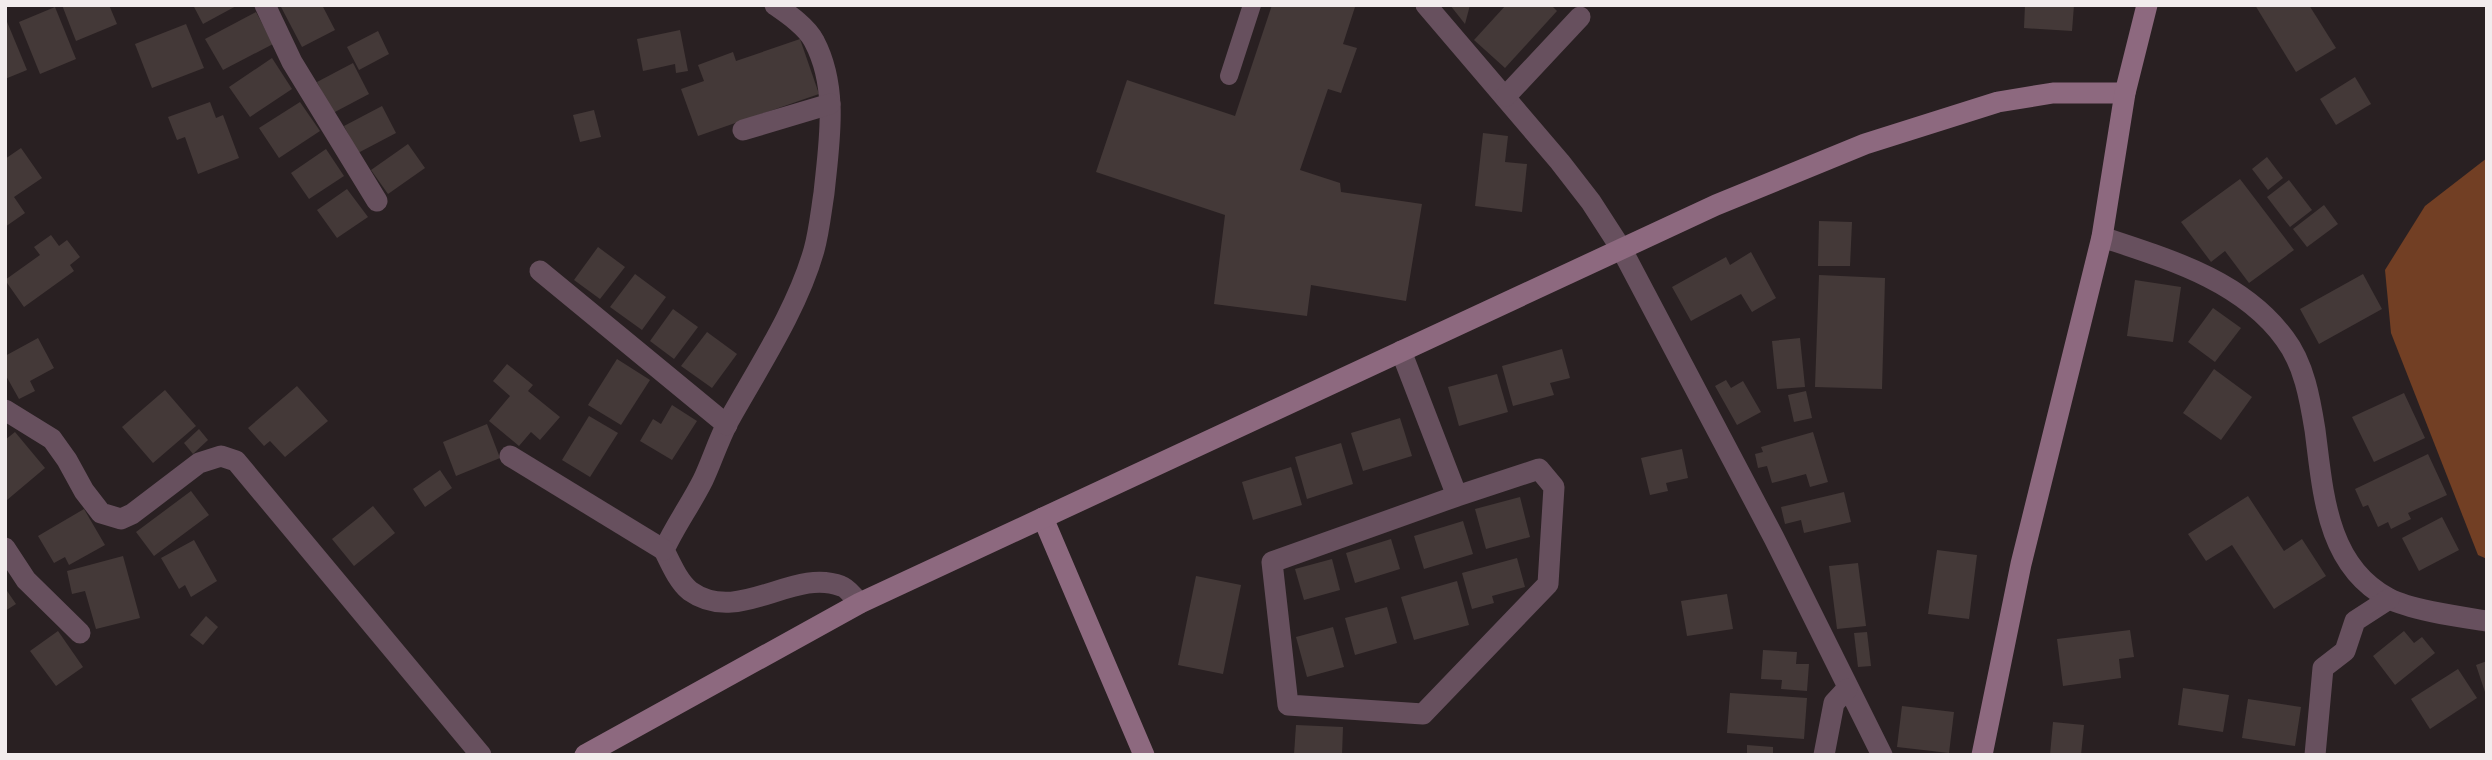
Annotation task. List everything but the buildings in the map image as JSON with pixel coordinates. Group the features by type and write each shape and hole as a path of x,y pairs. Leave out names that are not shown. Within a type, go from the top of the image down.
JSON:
{"street":[{"path":"265,5 292,62 377,201"},
{"path":"664,550 702,483 727,425 769,350 814,252 828,163 830,104 827,76 813,38 775,5"},
{"path":"1426,5 1506,96 1591,202 1622,250 1774,538 1882,755"},
{"path":"1982,755 2021,564 2102,237 2125,93 2147,5"},
{"path":"1506,96 1580,17"},
{"path":"585,755 860,603 1716,205 1822,161 1925,124 1998,102 2053,93 2125,93"},
{"path":"743,130 830,104"},
{"path":"2102,237 2185,265 2228,289 2268,320 2287,341 2295,355 2312,408 2328,517 2333,535 2354,570 2389,599 2453,616 2487,621"},
{"path":"540,271 727,425"},
{"path":"1401,351 1457,496"},
{"path":"5,410 52,439 101,513 121,519 132,514 208,458 221,456 236,461 481,755"},
{"path":"510,456 664,550 680,579 690,590 718,603 728,604 790,587 822,582 844,586 860,603"},
{"path":"1539,469 1554,487 1548,584 1423,714 1288,705 1272,562 1457,496 1539,469"},
{"path":"1043,518 1144,755"},
{"path":"5,548 26,580 80,633"},
{"path":"2315,755 2323,667 2345,650 2355,621 2389,599"},
{"path":"1824,755 1834,703 1847,689"}],"lane":[{"path":"1229,76 1252,5"}],"shaded area":[{"path":"2487,158 2487,559 2478,555 2391,333 2385,270 2425,206"}]}
